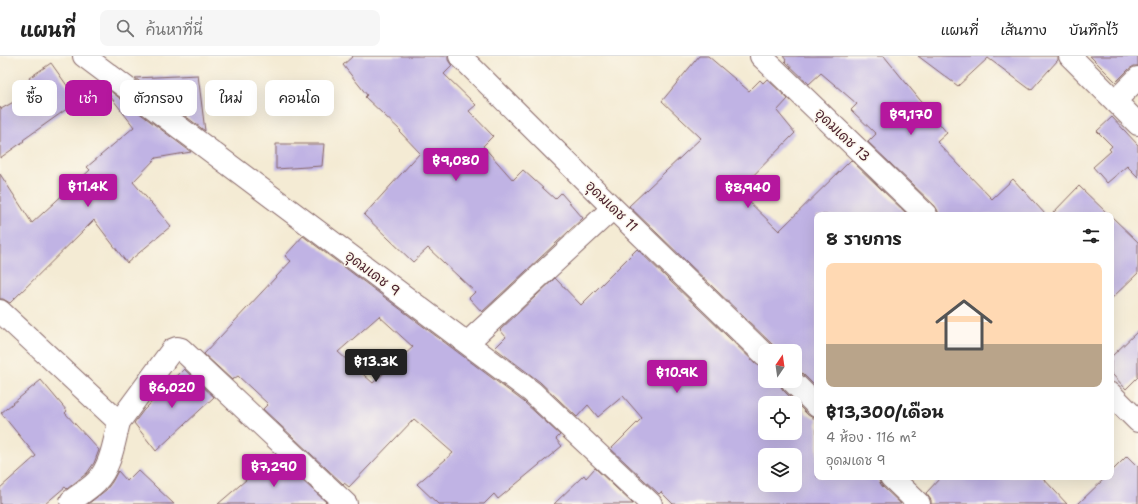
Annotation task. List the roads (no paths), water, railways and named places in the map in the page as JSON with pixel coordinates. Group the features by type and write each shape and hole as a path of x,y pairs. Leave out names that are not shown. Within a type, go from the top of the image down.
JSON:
{"street":[{"name":"อุดมเดช 9","path":"84,56 532,392 650,504"},
{"name":"อุดมเดช 11","path":"460,56 613,208 758,348"},
{"name":"อุดมเดช 13","path":"761,56 923,212"},
{"path":"1070,56 1138,124"},
{"path":"1115,101 1138,78"},
{"path":"467,343 613,208"},
{"path":"0,311 119,422"},
{"path":"71,503 96,482 111,455 119,422 172,350 177,348 181,349 346,504"},
{"path":"799,388 814,403"},
{"path":"1114,397 1138,420"},
{"path":"894,480 919,504"}]}
